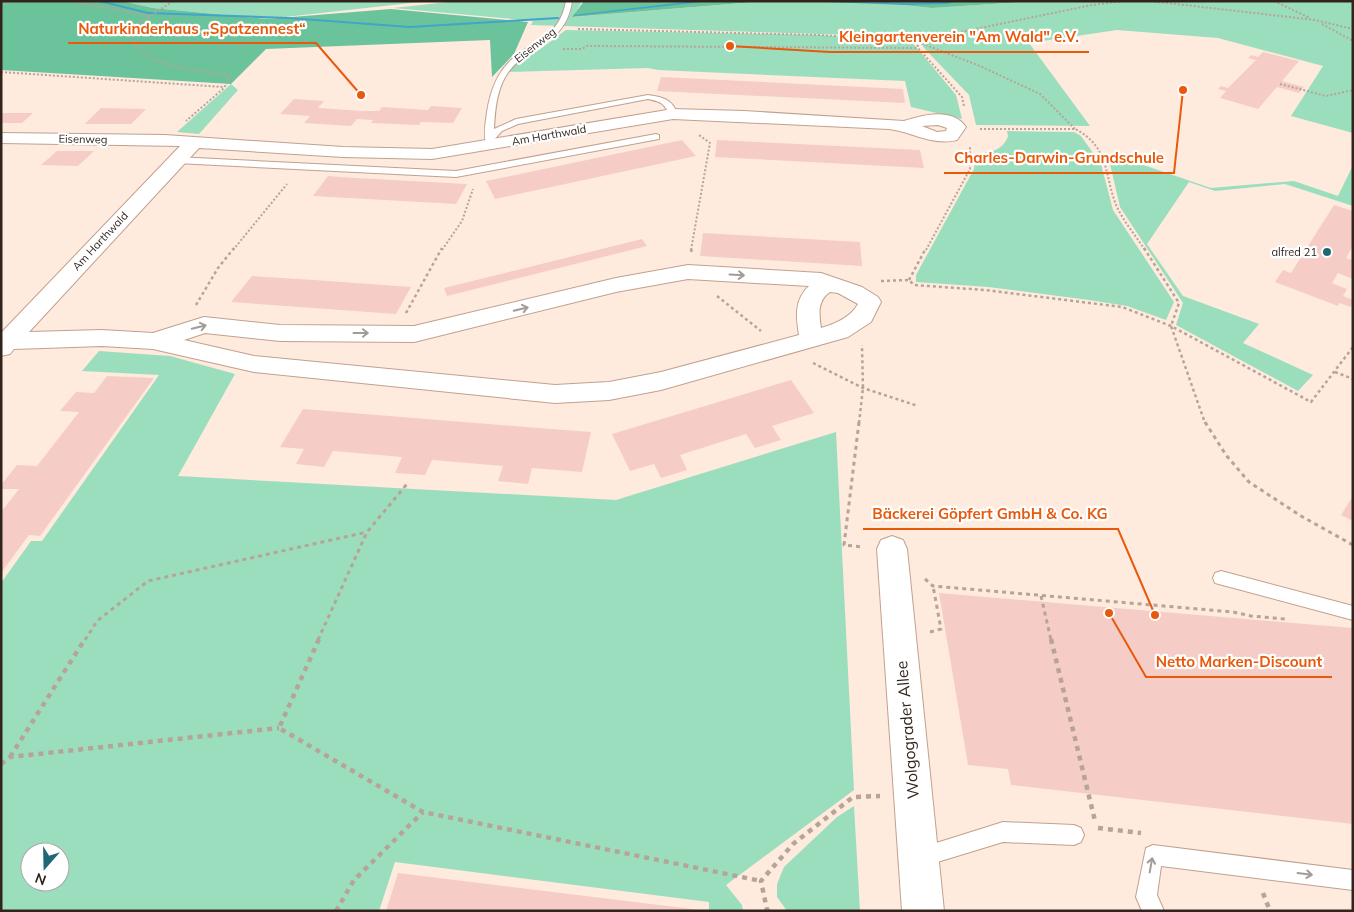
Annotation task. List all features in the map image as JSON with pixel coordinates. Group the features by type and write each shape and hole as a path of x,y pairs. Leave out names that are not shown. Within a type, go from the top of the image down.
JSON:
{"street":[{"name":"Am Harthwald","path":"165,140 342,152 432,154 489,141 673,114 744,116 905,126"},
{"name":"Eisenweg","path":"1,138 165,140"},
{"name":"Am Harthwald","path":"4,343 193,143"},
{"name":"Am Harthwald","path":"4,343 102,338 153,341 254,364 555,394 609,391 661,382 840,331 863,317 870,302 856,291 821,280 688,272 616,285 414,334 280,333 204,325 153,341"},
{"path":"811,339 808,316 810,304 823,287 833,283"},
{"name":"Wolgograder Allee","path":"892,549 923,911"}],"lane":[{"name":"Eisenweg","path":"489,141 494,101 499,82 513,62 558,29 566,17 569,1"},
{"path":"176,160 456,174 656,137"},
{"path":"1221,578 1353,613"},
{"path":"918,858 1003,832 1074,835"},
{"path":"1154,911 1146,897 1153,855 1353,880"}],"path":[{"path":"1,6 10,1"},
{"path":"70,1 150,16"},
{"path":"165,140 224,88 230,78 225,75 178,66 141,52 132,41 132,32 137,25 173,1"},
{"path":"558,29 819,35 917,41 1092,5 1124,1"},
{"path":"1150,1 1315,20 1353,29"},
{"path":"1274,1 1315,20 1353,41"},
{"path":"917,41 918,48 962,96 966,113"},
{"path":"917,41 980,66 1040,94 1075,129 1086,135 1106,164 1117,207 1179,303 1171,326 1207,428 1226,455 1250,482 1301,516 1353,545"},
{"path":"532,48 582,49 587,46 658,46 918,48"},
{"path":"1,72 224,88"},
{"path":"1280,84 1326,96 1353,90"},
{"path":"673,114 710,144 688,272 782,347 862,388 918,406"},
{"path":"979,129 1075,129"},
{"path":"909,280 970,169 970,142"},
{"path":"179,333 218,268 301,167"},
{"path":"395,334 437,256 462,221"},
{"path":"881,281 909,280 914,285 985,290 1122,307 1171,326 1311,402 1353,347"},
{"path":"863,317 862,388 844,545 892,549 933,586 1233,612 1251,616 1288,619"},
{"path":"1335,372 1353,380"},
{"path":"280,728 366,532 407,484"},
{"path":"1,764 10,758 97,621 148,581 366,532"},
{"path":"1041,596 1096,828 1143,833"},
{"path":"10,758 280,728 422,812 761,881"},
{"path":"761,881 792,844 853,797 913,795"},
{"path":"336,911 354,880 422,812"},
{"path":"761,881 767,910"}],"green space":[{"path":"1,1 122,1 153,8 267,19 391,9 528,22 514,54 492,77 490,40 266,49 231,84 1,70"},
{"path":"122,1 429,1 267,19 153,8"},
{"path":"458,1 582,1 573,17 767,1 863,1 932,8 1037,1 1353,1 1353,133 1291,116 1323,66 1218,38 1117,30 1029,43 1090,126 976,125 969,95 924,48 918,37 531,25 533,21 393,8"},
{"path":"584,1 767,1 572,17"},
{"path":"863,1 1037,1 932,8"},
{"path":"566,30 819,35 912,42 956,95 962,119 911,107 905,81 648,68 508,72 532,50 539,50"},
{"path":"231,84 238,90 199,134 177,132"},
{"path":"1007,131 1074,132 1081,136 1101,164 1113,210 1174,302 1166,320 1127,306 1089,300 988,287 916,282 916,275 974,169 976,154 999,148 1006,141"},
{"path":"1117,156 1211,188 1294,181 1338,196 1353,165 1353,206 1285,184 1215,191 1189,182 1147,244 1183,296 1259,324 1243,343 1313,375 1298,391 1176,325 1183,303 1120,207 1110,164"},
{"path":"99,351 170,356 235,374 178,476 616,500 836,432 854,790 726,885 742,905 743,911 709,911 709,902 395,862 379,911 1,911 1,583 31,541 42,541 159,375 82,371"},
{"path":"854,806 860,911 787,911 777,897 777,884 784,867 837,817"}],"building":[{"path":"1263,52 1299,61 1282,81 1304,87 1299,93 1277,87 1258,109 1220,98 1226,91 1218,89 1221,86 1228,88 1256,60 1248,58 1251,55 1258,57"},
{"path":"661,77 903,89 905,103 657,91"},
{"path":"294,99 324,101 318,108 363,111 379,111 382,107 428,110 431,106 462,108 453,123 421,122 419,125 371,123 373,120 357,119 351,126 304,123 310,116 280,114"},
{"path":"101,108 146,109 131,124 85,124"},
{"path":"1,113 33,113 22,123 1,123"},
{"path":"682,140 696,156 495,199 486,181"},
{"path":"717,140 920,150 924,168 715,157"},
{"path":"57,151 94,151 78,166 41,165"},
{"path":"328,176 467,184 456,204 313,196"},
{"name":"alfred 21","path":"1334,205 1353,211 1353,246 1346,258 1353,260 1353,279 1338,273 1332,283 1347,289 1343,296 1353,300 1351,307 1339,303 1338,306 1275,282 1283,270 1291,273"},
{"path":"703,233 860,242 862,266 700,256"},
{"path":"642,239 647,246 447,296 444,288"},
{"path":"252,276 411,287 396,314 231,302"},
{"path":"107,376 154,378 40,536 29,535 1,573 1,512 19,489 1,489 1,485 17,465 37,466 79,412 60,411 76,392 94,393"},
{"path":"791,380 814,413 772,426 781,440 755,448 746,434 680,455 687,470 661,478 654,464 630,471 612,434"},
{"path":"303,409 591,432 582,472 532,468 528,484 498,481 503,466 432,460 425,475 395,473 402,457 333,451 324,467 296,464 304,449 280,447"},
{"path":"1351,499 1353,499 1353,521 1341,515"},
{"path":"939,593 1353,628 1353,824 1011,785 1008,769 968,765"},
{"path":"398,873 700,910 700,911 386,911"}],"waterway":[{"path":"97,1 148,13 288,18 410,27 558,18"},
{"path":"575,15 709,1"},
{"path":"804,1 906,4 956,1"}],"place":[{"name":"Kleingartenverein \"Am Wald\" e.V.","path":"730,46"},
{"name":"Charles-Darwin-Grundschule","path":"1183,90"},
{"name":"Naturkinderhaus „Spatzennest“","path":"361,95"},
{"name":"alfred 21","path":"1327,252"},
{"name":"Netto Marken-Discount","path":"1109,613"},
{"name":"Bäckerei Göpfert GmbH & Co. KG","path":"1155,615"}]}
